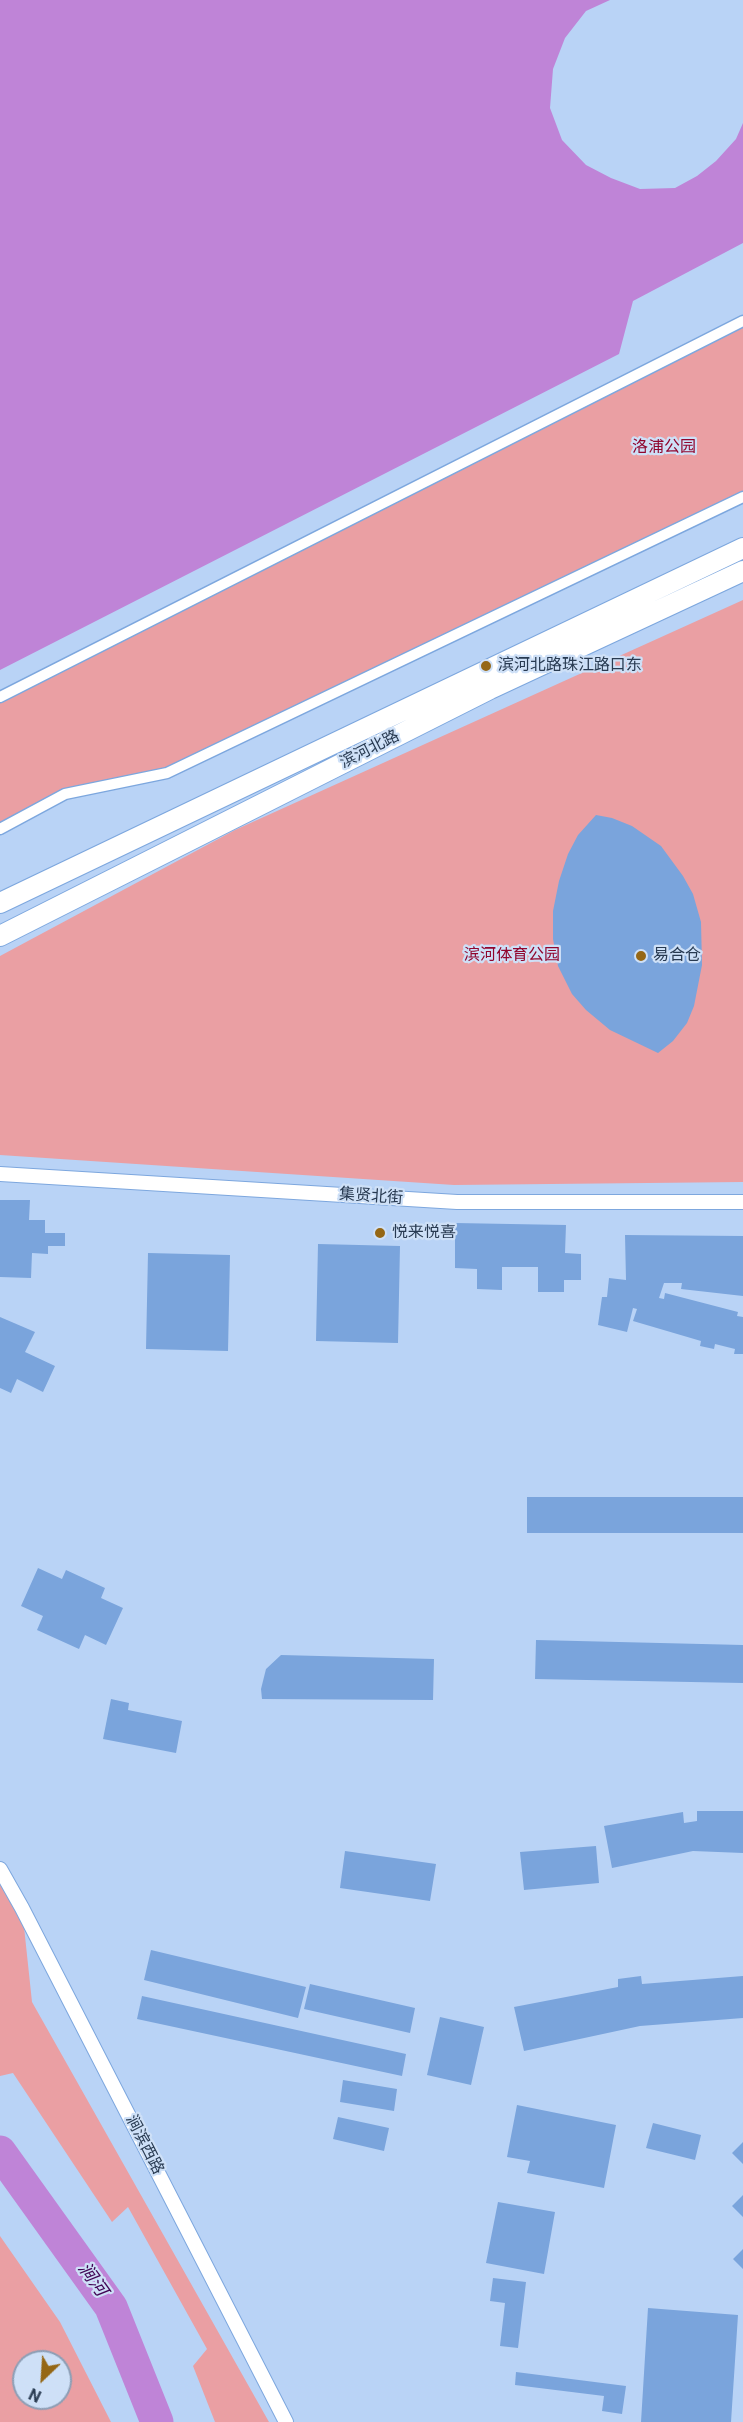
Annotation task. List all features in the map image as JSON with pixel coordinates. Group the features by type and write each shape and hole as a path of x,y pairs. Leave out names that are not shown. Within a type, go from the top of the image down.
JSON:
{"main road":[{"name":"滨河北路","path":"0,903 743,548"},
{"name":"滨河北路","path":"0,936 490,689 743,572"}],"street":[{"path":"0,697 743,321"},
{"path":"0,830 65,794 167,773 743,497"},
{"name":"集贤北街","path":"0,1174 457,1202 743,1202"},
{"name":"涧滨西路","path":"0,1869 286,2422"}],"green space":[{"name":"洛浦公园","path":"743,321 743,497 167,773 65,794 0,829 0,697"},
{"name":"滨河体育公园","path":"743,600 743,1182 454,1185 0,1155 0,956 235,830"},
{"path":"0,1878 22,1908 32,2002 269,2422 215,2422 193,2366 207,2349 128,2207 112,2222 13,2073 0,2076"},
{"path":"0,2236 60,2322 111,2422 0,2422"}],"shaded area":[{"path":"0,0 610,0 586,11 565,38 553,69 550,108 562,140 586,165 611,178 640,189 675,188 697,176 716,161 736,139 743,123 743,243 633,301 619,354 0,670"}],"building":[{"path":"596,815 612,818 632,826 661,846 693,894 701,922 702,965 694,1006 687,1023 673,1041 658,1053 610,1030 586,1010 572,994 558,966 553,939 553,911 559,881 568,854 578,835"},
{"path":"0,1200 30,1200 29,1220 45,1220 45,1233 65,1233 65,1246 48,1246 48,1254 32,1253 31,1278 0,1277"},
{"path":"455,1223 566,1225 565,1253 581,1254 581,1280 564,1280 564,1292 538,1292 538,1267 502,1267 502,1290 477,1289 477,1269 455,1268"},
{"path":"625,1235 743,1236 743,1296 681,1289 682,1283 664,1283 659,1298 664,1299 665,1293 738,1312 737,1316 743,1317 743,1354 734,1354 735,1349 715,1344 714,1349 700,1346 701,1341 633,1321 637,1309 633,1308 627,1332 598,1325 602,1297 607,1297 609,1278 626,1280"},
{"path":"318,1244 400,1246 398,1343 316,1341"},
{"path":"148,1253 230,1255 228,1351 146,1349"},
{"path":"0,1317 35,1332 25,1352 55,1366 43,1392 17,1379 11,1393 0,1388"},
{"path":"527,1497 743,1497 743,1533 527,1533"},
{"path":"38,1568 62,1579 66,1570 105,1588 101,1598 123,1608 106,1645 85,1635 79,1649 37,1630 43,1616 21,1606"},
{"path":"536,1640 743,1645 743,1683 535,1679"},
{"path":"281,1655 434,1659 433,1700 262,1699 261,1689 266,1669"},
{"path":"111,1699 129,1703 128,1710 182,1721 176,1753 103,1739"},
{"path":"697,1811 743,1811 743,1853 693,1851 612,1868 604,1826 683,1812 684,1823 697,1821"},
{"path":"596,1846 599,1883 524,1890 520,1852"},
{"path":"345,1851 436,1864 430,1901 340,1888"},
{"path":"151,1950 306,1987 298,2018 144,1980"},
{"path":"641,1976 642,1984 743,1976 743,2018 640,2026 524,2051 514,2007 618,1987 618,1979"},
{"path":"310,1984 415,2008 410,2033 304,2009"},
{"path":"142,1996 406,2054 402,2076 137,2019"},
{"path":"440,2017 484,2027 471,2085 427,2075"},
{"path":"343,2080 397,2089 394,2111 340,2102"},
{"path":"517,2105 616,2125 604,2188 527,2173 530,2161 507,2157"},
{"path":"338,2117 389,2128 384,2151 333,2139"},
{"path":"653,2123 701,2135 695,2160 646,2148"},
{"path":"743,2142 743,2164 732,2153"},
{"path":"743,2195 743,2217 732,2206"},
{"path":"498,2202 555,2212 544,2274 486,2263"},
{"path":"743,2249 743,2269 733,2259"},
{"path":"493,2278 526,2282 518,2348 500,2346 505,2303 490,2301"},
{"path":"648,2308 738,2315 731,2422 641,2422"},
{"path":"516,2372 626,2386 622,2414 602,2411 604,2396 515,2385"}],"waterway":[{"name":"涧河","path":"0,2152 111,2307 157,2422"}],"place":[{"name":"滨河北路珠江路口东","path":"486,666"},
{"name":"易合仓","path":"641,956"},
{"name":"悦来悦喜","path":"380,1233"}]}
